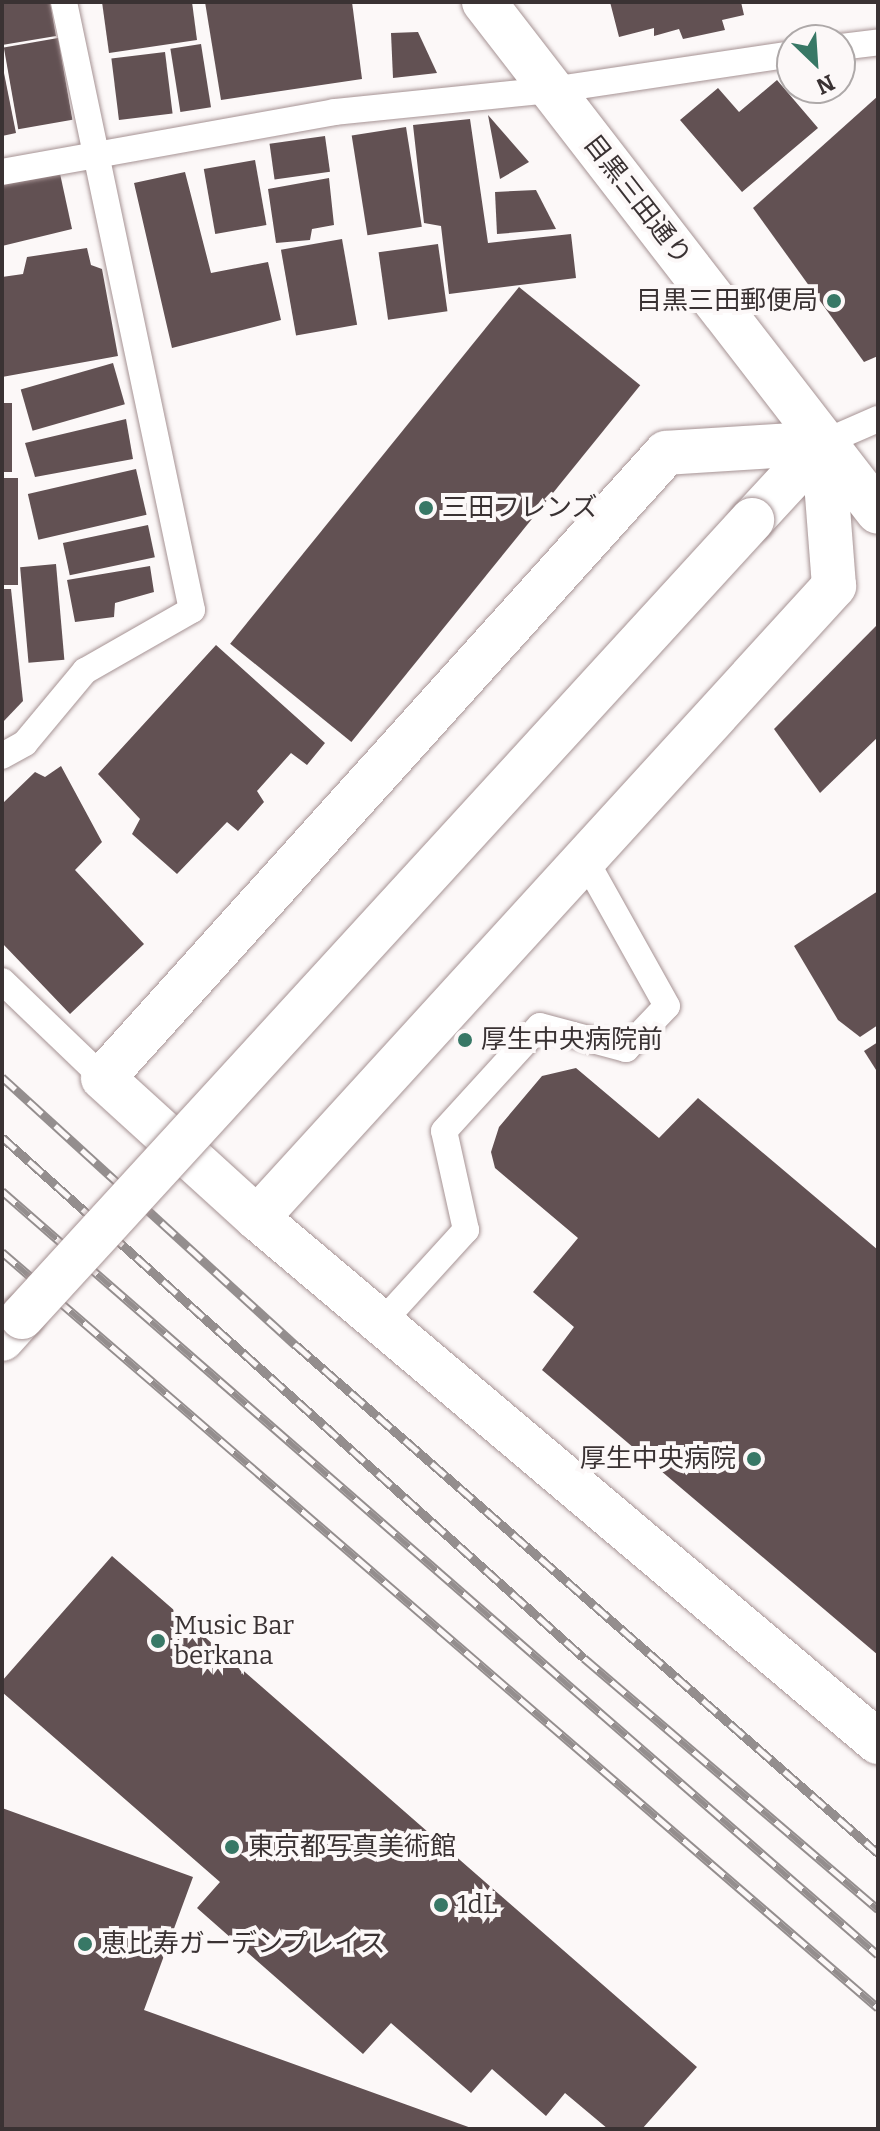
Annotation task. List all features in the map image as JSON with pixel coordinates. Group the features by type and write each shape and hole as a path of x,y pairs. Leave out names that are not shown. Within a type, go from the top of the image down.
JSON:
{"street":[{"name":"目黒三田通り","path":"484,2 878,512"},
{"path":"12,1328 823,443"},
{"path":"257,1218 834,586 823,443"},
{"path":"823,443 666,453 103,1078 257,1218 384,1320 878,1742"}],"lane":[{"path":"2,756 25,743 85,671 192,610 64,2"},
{"path":"856,45 878,42"},
{"path":"2,172 334,112 552,90 776,56"},
{"path":"823,443 878,419"},
{"path":"384,1320 466,1230 444,1131 540,1026 626,1049 667,1006 585,859"},
{"path":"2,981 103,1078"}],"building":[{"path":"2,2 50,2 56,36 2,45"},
{"path":"102,2 192,2 197,40 109,53"},
{"path":"205,2 352,2 362,79 221,100"},
{"path":"610,2 741,2 744,15 722,20 725,30 683,39 679,29 654,36 654,28 619,37"},
{"path":"418,32 437,73 393,78 391,33"},
{"path":"58,38 72,120 18,129 4,48"},
{"path":"201,44 211,107 180,112 170,49"},
{"path":"165,52 173,114 119,120 111,59"},
{"path":"2,63 16,133 2,136"},
{"path":"776,81 776,104 798,104 818,128 742,192 680,120 718,88 739,112"},
{"path":"878,96 878,356 864,362 753,208"},
{"path":"488,115 529,162 500,179"},
{"path":"470,119 488,243 571,234 576,278 449,294 441,226 424,223 413,125"},
{"path":"406,127 422,227 367,235 352,136"},
{"path":"325,136 330,172 275,179 270,144"},
{"path":"255,160 266,225 215,234 204,169"},
{"path":"59,169 72,229 2,246 2,182"},
{"path":"185,172 211,273 268,262 281,320 172,348 134,183"},
{"path":"329,178 334,225 312,229 310,240 276,243 268,189"},
{"path":"536,190 556,229 497,234 495,192"},
{"path":"342,239 357,325 296,335 281,250"},
{"path":"438,244 447,311 388,320 379,252"},
{"path":"87,248 91,265 102,269 118,356 2,377 2,277 23,274 27,257"},
{"name":"三田フレンズ","path":"519,287 640,385 351,742 230,644"},
{"path":"113,363 125,404 33,431 21,389"},
{"path":"2,403 12,403 12,472 2,472"},
{"path":"126,419 133,459 35,477 25,443"},
{"path":"136,469 147,515 38,540 28,494"},
{"path":"2,478 18,478 18,585 2,585"},
{"path":"148,525 155,557 70,575 63,543"},
{"path":"56,564 64,660 29,663 20,567"},
{"path":"150,566 154,592 115,603 114,617 75,622 67,580"},
{"path":"2,589 11,589 23,701 2,723"},
{"path":"878,624 878,737 820,793 774,729"},
{"path":"216,645 325,743 307,765 291,753 257,791 264,802 238,831 227,822 177,874 132,834 140,819 98,774"},
{"path":"61,766 102,842 75,870 144,944 70,1014 3,944 2,934 2,804 35,772 45,777"},
{"path":"878,891 878,1025 860,1037 838,1020 794,946"},
{"path":"878,1042 878,1073 864,1051"},
{"path":"576,1068 659,1138 698,1098 878,1250 878,1655 542,1370 574,1327 533,1292 578,1238 495,1168 491,1152 499,1127 542,1076"},
{"path":"112,1556 697,2067 642,2129 608,2129 565,2093 546,2116 492,2069 471,2093 391,2023 363,2054 197,1908 220,1882 2,1692 2,1681"},
{"name":"恵比寿ガーデンプレイス","path":"2,1808 193,1877 144,2010 474,2129 2,2129"}],"railway":[{"path":"2,1077 296,1345 878,1853"},
{"path":"2,1137 584,1658 878,1909"},
{"path":"2,1191 878,1955"},
{"path":"2,1252 878,2008"}],"place":[{"name":"目黒三田郵便局","path":"834,301"},
{"name":"三田フレンズ","path":"426,508"},
{"name":"厚生中央病院前","path":"465,1040"},
{"name":"厚生中央病院","path":"754,1459"},
{"name":"Music Bar berkana","path":"158,1641"},
{"name":"東京都写真美術館","path":"232,1847"},
{"name":"1dL","path":"441,1905"},
{"name":"恵比寿ガーデンプレイス","path":"85,1944"}]}
